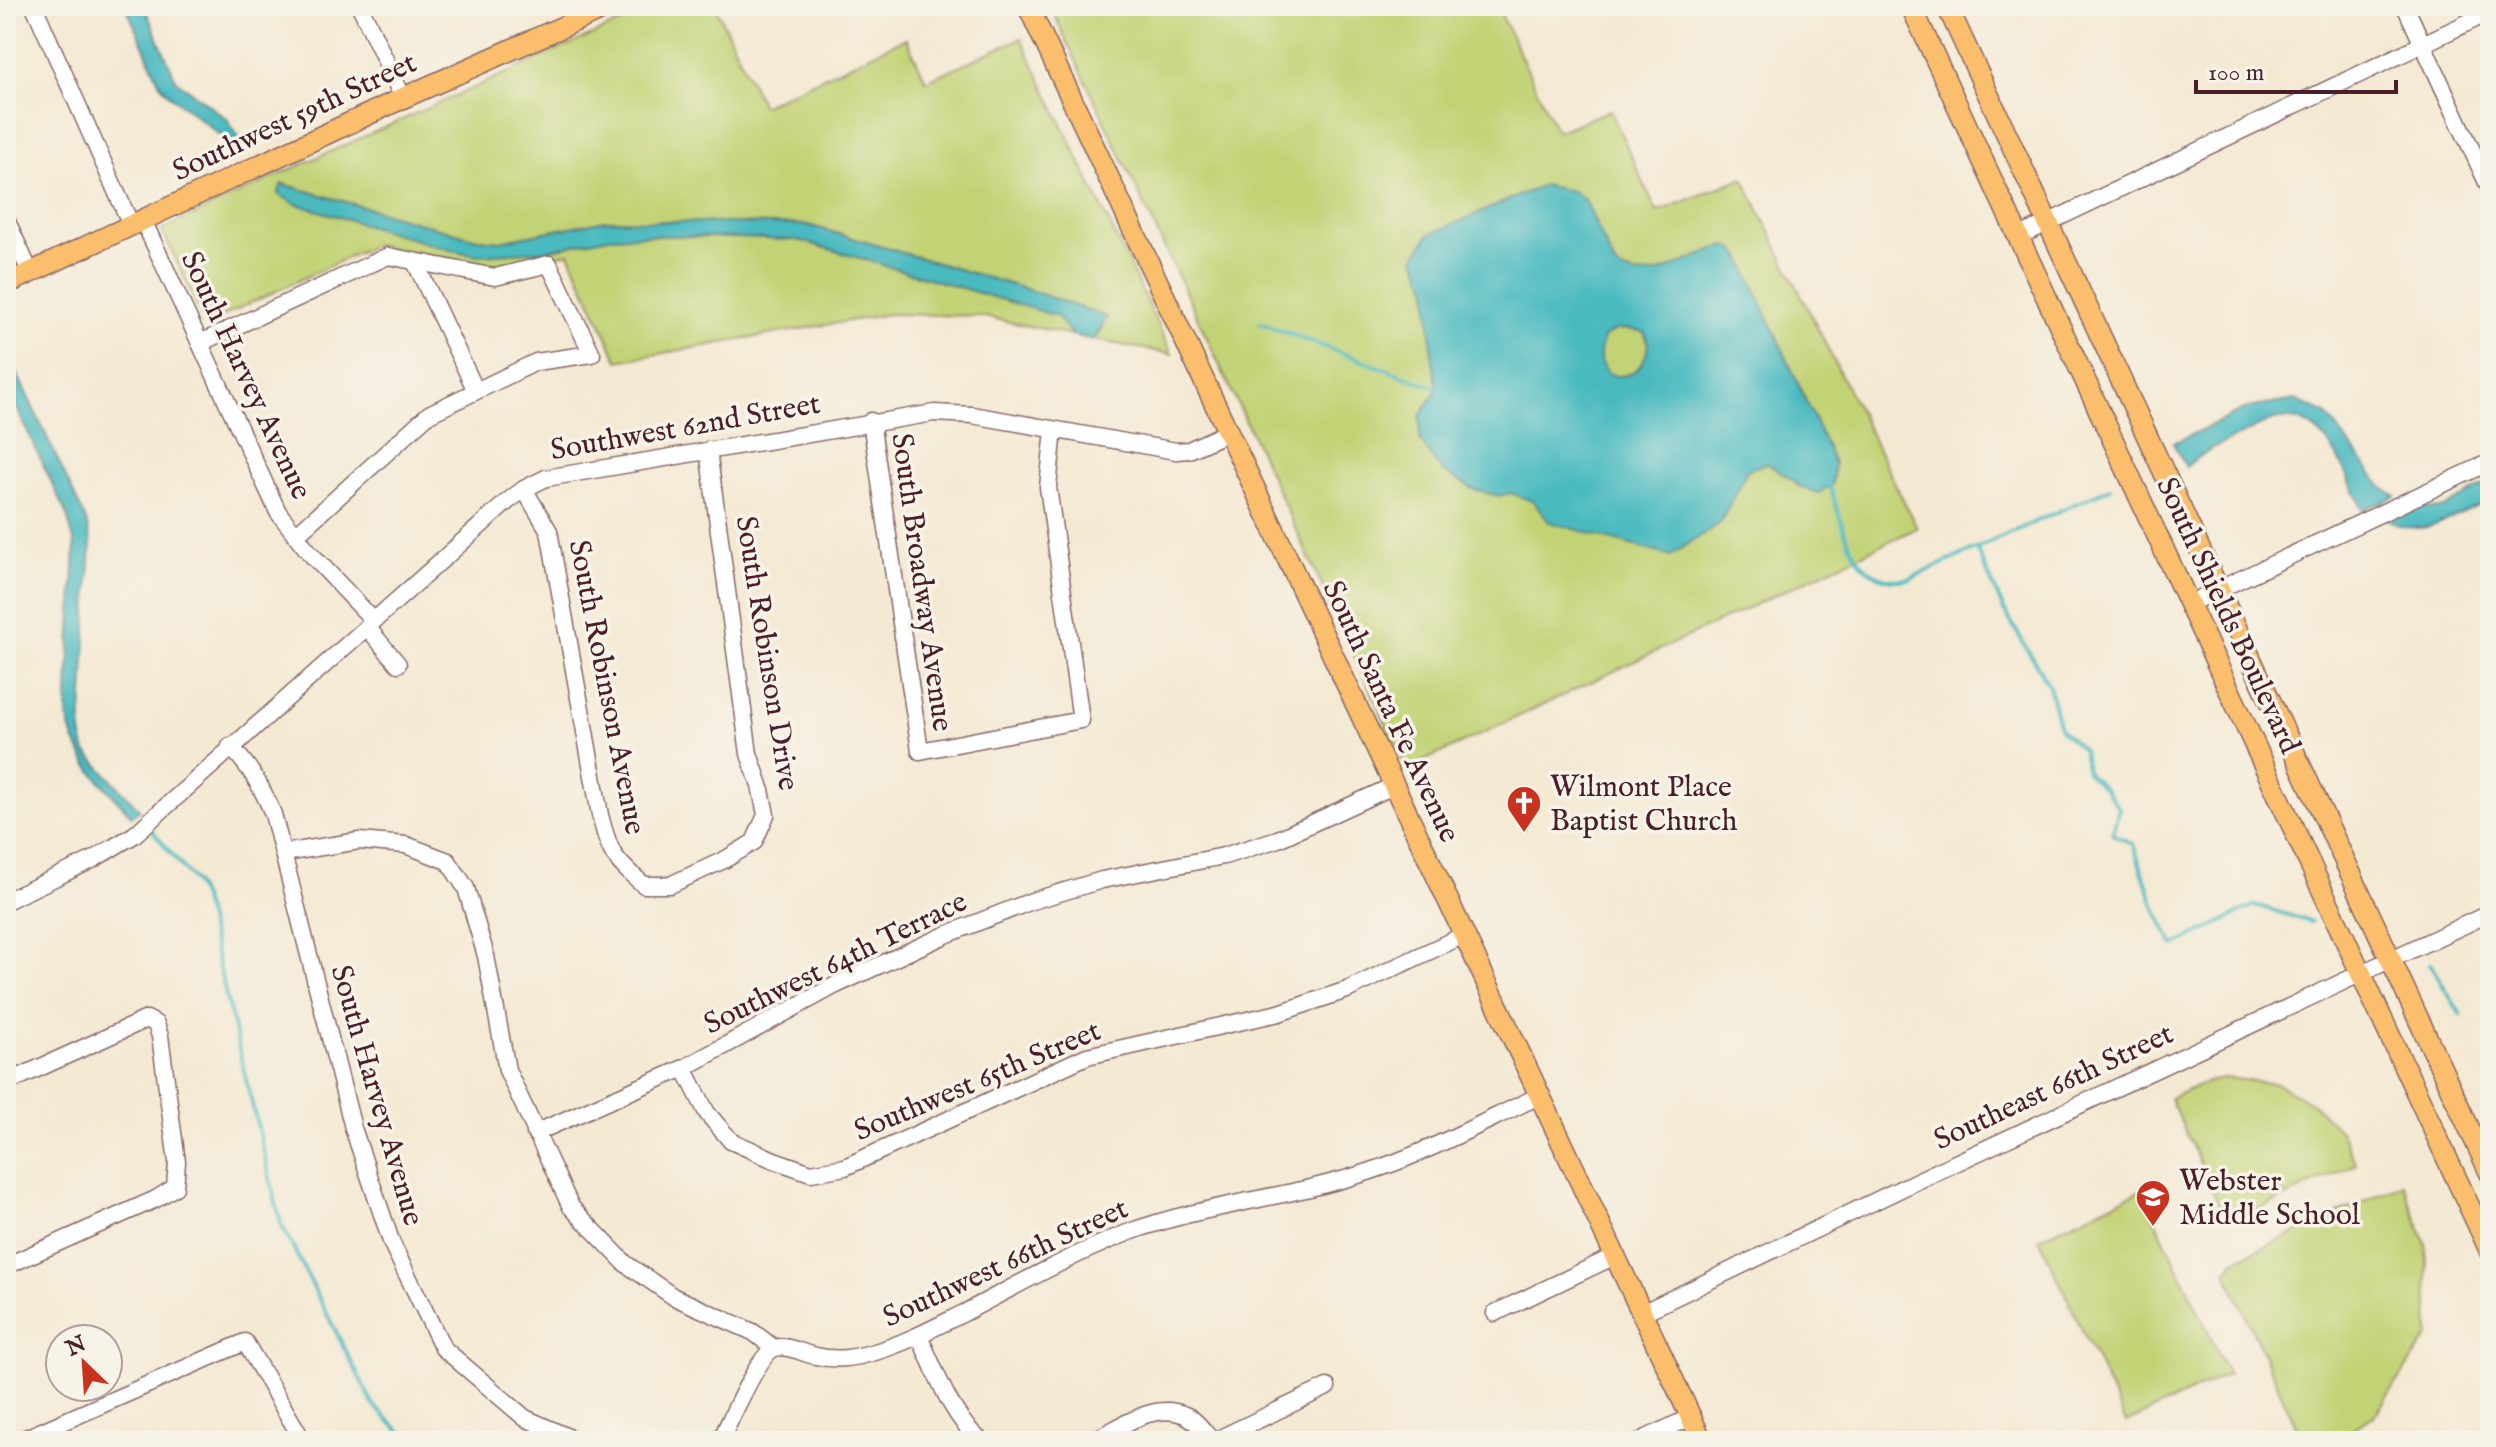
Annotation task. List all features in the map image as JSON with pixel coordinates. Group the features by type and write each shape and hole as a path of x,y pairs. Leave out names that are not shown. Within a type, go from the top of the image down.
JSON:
{"main road":[{"name":"Southwest 59th Street","path":"6,284 585,11 609,6"},
{"name":"South Santa Fe Avenue","path":"1028,6 1702,1441"},
{"name":"South Shields Boulevard","path":"1911,6 2490,1251"},
{"name":"South Shields Boulevard","path":"1947,6 2488,1162"}],"street":[{"name":"South Harvey Avenue","path":"34,6 137,222 200,343 278,512 370,624 398,664"},
{"path":"360,6 403,98"},
{"path":"2405,6 2490,189"},
{"path":"2020,236 2490,12"},
{"path":"6,219 30,272"},
{"path":"200,343 388,256 495,277 549,264 592,354 536,362 429,414 296,535"},
{"path":"415,262 476,391"},
{"name":"Southwest 62nd Street","path":"6,901 92,860 134,835 230,746 524,489 561,474 912,415 953,413 1176,451 1189,450 1228,432"},
{"name":"South Broadway Avenue","path":"871,421 920,751 1081,720 1048,487 1054,430"},
{"name":"South Robinson Drive","path":"694,875 754,842 766,815 744,724 708,450"},
{"path":"2190,603 2490,462"},
{"name":"South Robinson Avenue","path":"524,489 549,531 608,849 644,885 670,885 694,875"},
{"name":"South Harvey Avenue","path":"230,746 261,785 273,814 353,1128 392,1244 443,1348 525,1418 577,1441"},
{"name":"Southwest 64th Terrace","path":"535,1133 684,1068 836,985 943,936 1032,901 1102,880 1224,856 1278,839 1393,786"},
{"path":"284,853 359,841 406,845 448,861 466,888 486,956 507,1070 571,1207 626,1264 674,1297 753,1332 774,1348 750,1380 720,1441"},
{"name":"Southeast 66th Street","path":"1642,1313 2490,913"},
{"name":"Southwest 65th Street","path":"684,1068 707,1113 731,1141 811,1173 845,1167 1087,1056 1279,1013 1347,990 1464,935"},
{"path":"6,1083 147,1019 156,1024 160,1036 177,1162 175,1187 156,1199 6,1266"},
{"name":"Southwest 66th Street","path":"774,1348 789,1348 845,1360 876,1352 919,1336 1072,1257 1128,1233 1173,1219 1366,1173 1408,1158 1539,1096"},
{"path":"1495,1313 1615,1256"},
{"path":"919,1336 953,1406 970,1432 981,1441"},
{"path":"19,1441 245,1342 303,1441"},
{"path":"1092,1441 1147,1414 1164,1411 1187,1415 1213,1441 1327,1387"},
{"path":"1640,1441 1691,1417"}],"green space":[{"path":"657,6 715,6 762,106 906,38 926,81 1021,38 1172,354 1094,340 1106,317 1029,290 808,225 606,220 500,241 476,239 283,184 478,255 543,251 608,237 646,235 798,240 1058,316 1072,335 980,316 889,314 618,361 569,253 497,267 374,245 206,324 162,230"},
{"path":"1050,6 1497,6 1557,132 1610,110 1657,212 1743,178 1917,528 1407,769"},
{"path":"2226,1078 2277,1084 2313,1104 2340,1131 2356,1164 2234,1221 2222,1211 2170,1098 2204,1083"},
{"path":"2403,1184 2426,1245 2429,1335 2374,1416 2331,1441 2303,1441 2226,1272 2233,1261"},
{"path":"2141,1190 2228,1374 2126,1423 2039,1238"}],"water":[{"path":"126,6 144,6 176,80 227,119 243,144 235,147 160,84"},
{"path":"282,184 477,239 500,241 606,220 808,225 1029,290 1107,317 1094,340 1072,335 1057,316 798,240 646,235 608,237 543,251 478,255 450,250 296,204 278,194"},
{"path":"1543,185 1572,191 1585,200 1615,266 1628,273 1643,275 1672,268 1729,246 1740,255 1834,463 1832,485 1818,493 1799,487 1766,463 1747,470 1720,523 1670,556 1549,522 1533,501 1510,493 1499,496 1475,490 1441,470 1420,440 1420,417 1437,389 1428,289 1415,258 1428,235","holes":["1615,330 1644,332 1649,344 1639,367 1622,376 1610,374 1602,365 1600,356 1603,338"]},
{"path":"6,350 86,520 91,543 81,733 86,752 140,810 132,816 91,770 71,730 67,714 75,544 67,515 6,385"},
{"path":"2295,400 2326,414 2382,487 2396,496 2363,510 2328,443 2306,423 2292,419 2273,420 2199,456 2186,467 2173,443 2248,408"},
{"path":"2490,482 2490,500 2438,524 2411,528 2385,518 2415,505 2431,509 2445,507"}],"waterway":[{"path":"1260,323 1442,390"},
{"path":"1829,484 1853,551 1875,574 1890,580 1909,579 2110,488"},
{"path":"1977,549 2004,610 2049,686 2060,729 2083,750 2087,773 2105,789 2119,808 2112,834 2133,844 2156,911 2174,946 2255,905 2311,922"},
{"path":"152,830 193,880 203,900 281,1224 374,1406 410,1441"},
{"path":"2430,964 2461,1015"},
{"path":"2488,1072 2490,1078"}],"place":[{"name":"Wilmont Place Baptist Church","path":"1524,834"},
{"name":"Webster Middle School","path":"2153,1228"}]}
